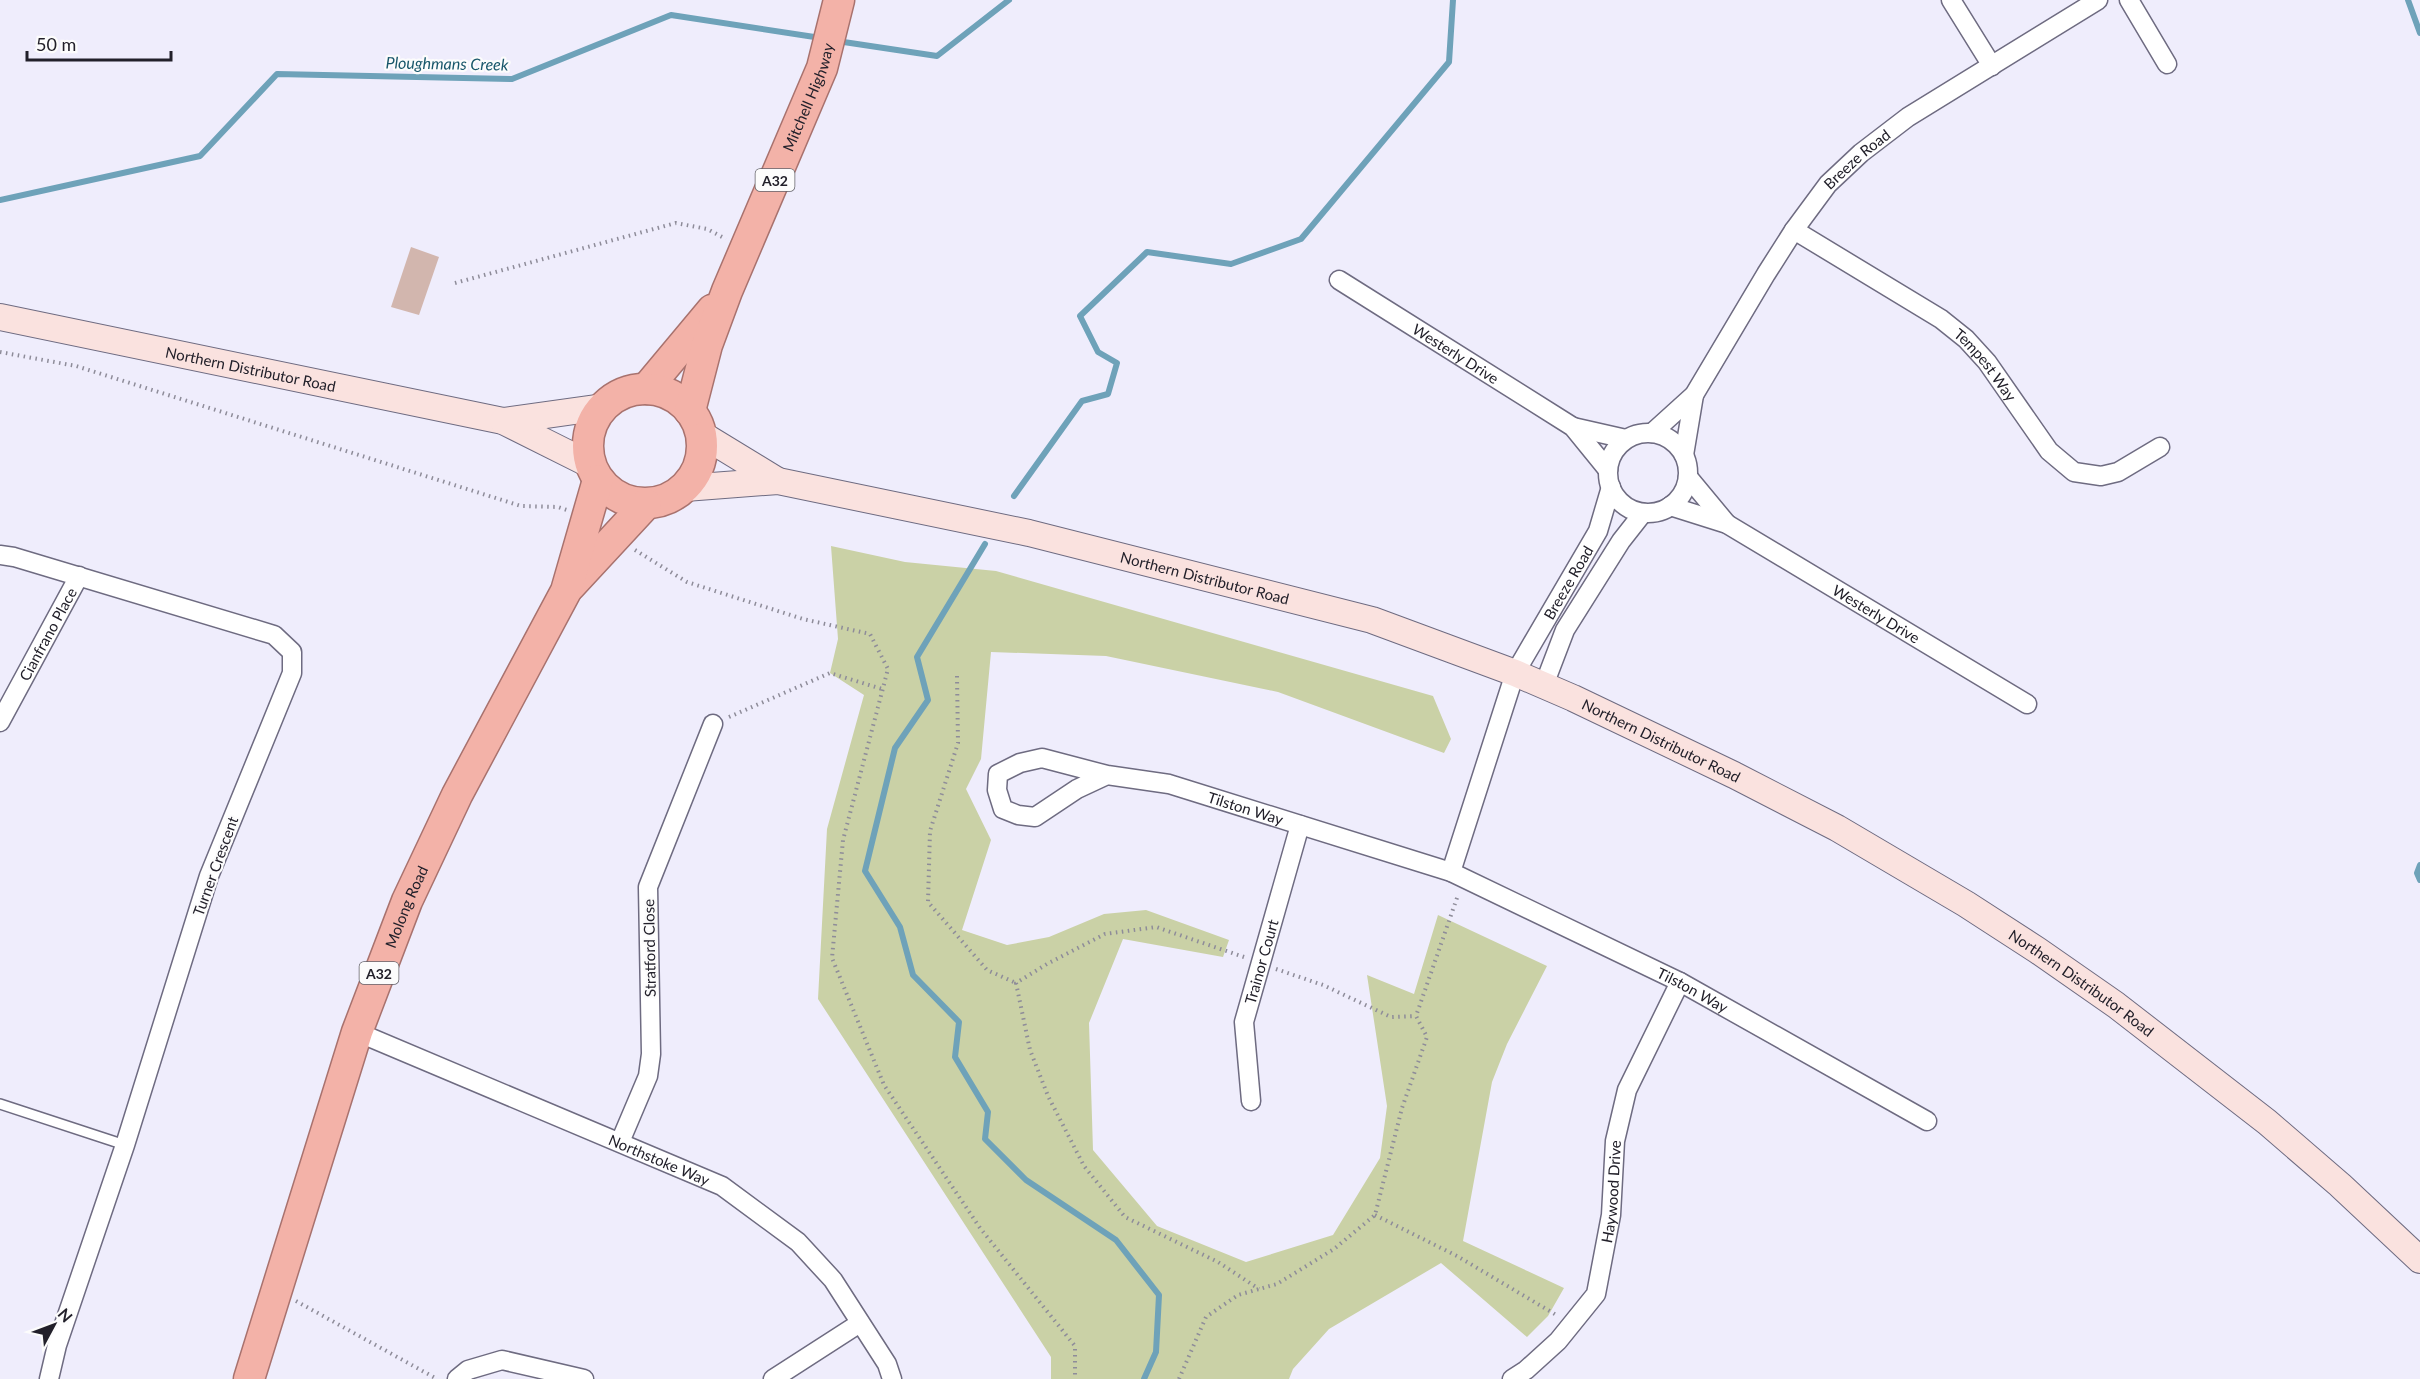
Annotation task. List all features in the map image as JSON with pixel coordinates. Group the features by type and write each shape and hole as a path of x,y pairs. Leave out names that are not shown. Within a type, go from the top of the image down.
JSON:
{"highway":[{"name":"Mitchell Highway","path":"696,422 707,345 727,291 822,68 839,0"},
{"name":"Mitchell Highway","path":"646,389 727,291"},
{"path":"603,407 621,394 646,389 672,396 696,422"},
{"name":"A32","path":"595,472 588,444 591,428 603,407"},
{"name":"A32","path":"646,504 664,501 685,488 700,464 696,422"},
{"path":"595,472 621,499 646,504"},
{"name":"Molong Road","path":"249,1379 357,1032 407,901 457,795 566,591 587,516 595,472"},
{"name":"Molong Road","path":"566,591 646,504"}],"main road":[{"name":"Northern Distributor Road","path":"0,317 503,421 595,472"},
{"name":"Northern Distributor Road","path":"503,421 603,407"},
{"name":"Northern Distributor Road","path":"696,422 778,481"},
{"name":"Northern Distributor Road","path":"685,488 778,481 1029,533 1372,620 1544,685 1631,724 1837,828 1966,904 2028,944 2116,1005 2267,1122 2340,1185 2420,1260"}],"street":[{"path":"1951,0 1992,66"},
{"name":"Breeze Road","path":"1652,433 1694,395 1794,230 1828,184 1861,153 1908,117 2098,0"},
{"path":"2129,0 2168,64"},
{"name":"Tempest Way","path":"1794,230 1941,319 1965,339 1987,362 2049,451 2074,472 2101,476 2118,472 2160,447"},
{"name":"Westerly Drive","path":"1339,280 1573,427 1626,439"},
{"name":"Breeze Road","path":"1684,455 1694,395"},
{"name":"Westerly Drive","path":"1573,427 1610,479"},
{"path":"1652,433 1670,440 1684,455 1688,477 1682,494 1670,506 1653,513 1643,513 1629,508 1618,500 1610,479 1611,458 1617,447 1626,439 1638,434 1652,433"},
{"name":"Westerly Drive","path":"1688,477 1727,524"},
{"name":"Breeze Road","path":"1515,673 1598,531 1610,479"},
{"name":"Westerly Drive","path":"1670,506 1727,524 2026,704"},
{"name":"Breeze Road","path":"1544,685 1565,630 1621,541 1643,513"},
{"name":"Turner Crescent","path":"0,555 14,557 274,635 292,652 292,673 209,876 125,1145 57,1345 49,1379"},
{"name":"Cianfrano Place","path":"0,722 79,576"},
{"path":"1457,875 1515,673"},
{"name":"Stratford Close","path":"620,1142 648,1076 651,1054 648,887 713,724"},
{"name":"Tilston Way","path":"1107,775 1077,789 1035,817 1018,815 1003,809 997,790 998,774 1020,763 1042,758 1107,775 1169,784 1457,875 1680,982 1927,1121"},
{"name":"Trainor Court","path":"1251,1101 1244,1022 1300,825"},
{"name":"Haywood Drive","path":"1512,1379 1526,1370 1558,1341 1596,1294 1611,1215 1615,1142 1627,1090 1680,982"},
{"name":"Northstoke Way","path":"357,1032 722,1186 798,1242 833,1280 887,1364 892,1379"},
{"path":"773,1379 860,1323"},
{"path":"457,1379 468,1370 502,1360 584,1379"}],"lane":[{"path":"0,1104 125,1145"}],"path":[{"path":"455,283 676,223 707,230 745,250"},
{"path":"0,352 76,366 521,506 558,507 587,516"},
{"path":"615,538 687,582 803,619 870,634 888,669 843,840 832,958 884,1085 980,1228 1075,1346 1075,1379"},
{"path":"713,724 830,673 882,688"},
{"path":"957,676 958,743 930,831 928,902 987,970 1016,983"},
{"path":"1179,1379 1206,1317 1238,1295 1277,1284 1334,1249 1375,1215 1402,1108 1427,1037 1416,1016 1457,875"},
{"path":"1016,983 1105,934 1156,927 1323,985 1391,1017 1416,1016"},
{"path":"1016,983 1030,1050 1048,1096 1084,1166 1125,1217 1218,1262 1258,1289"},
{"path":"1375,1215 1457,1256 1571,1324"},
{"path":"276,1290 437,1379"}],"green space":[{"path":"831,546 905,562 996,571 1433,696 1451,739 1444,753 1278,692 1106,656 991,652 981,759 966,789 991,840 962,930 1007,945 1049,937 1104,914 1146,910 1229,940 1223,957 1123,939 1089,1023 1093,1150 1157,1226 1246,1262 1333,1235 1380,1158 1387,1106 1367,975 1414,994 1438,915 1547,966 1507,1044 1492,1082 1463,1241 1564,1288 1548,1316 1527,1337 1441,1263 1329,1329 1293,1369 1289,1379 1051,1379 1051,1357 818,999 827,829 864,695 830,673 838,639"}],"building":[{"path":"411,247 439,257 419,315 391,307"}],"waterway":[{"name":"Ploughmans Creek","path":"837,41 937,56 1009,0"},
{"path":"1014,496 1082,401 1108,394 1117,363 1098,352 1080,316 1147,252 1231,264 1301,239 1449,62 1453,0"},
{"path":"2408,0 2420,33"},
{"name":"Ploughmans Creek","path":"0,200 200,156 277,74 512,79 671,15 821,38"},
{"path":"985,544 917,657 928,700 895,748 865,871 900,927 913,975 959,1022 955,1057 988,1112 985,1139 1026,1180 1116,1240 1159,1295 1156,1352 1144,1379"},
{"path":"2420,865 2417,873 2420,880"}]}
